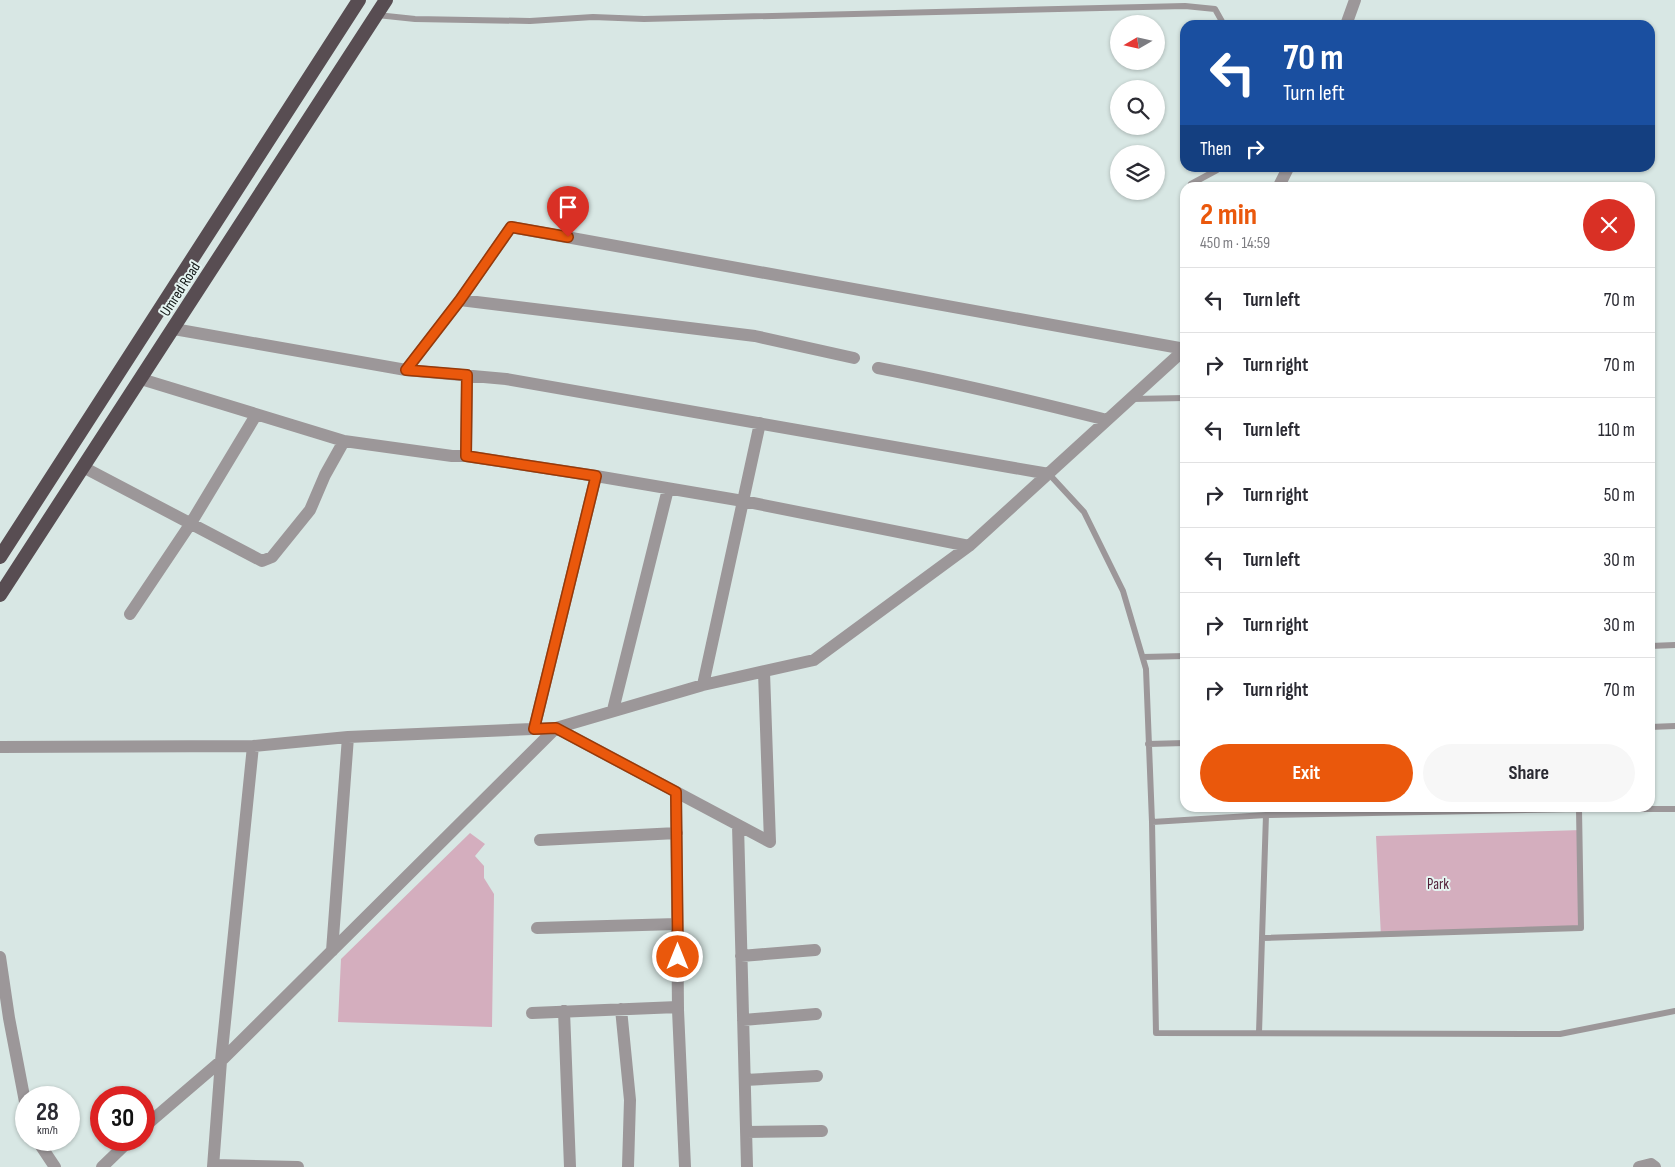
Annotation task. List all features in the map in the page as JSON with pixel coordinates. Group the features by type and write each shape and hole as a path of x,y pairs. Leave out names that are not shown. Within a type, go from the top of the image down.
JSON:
{"highway":[{"path":"0,557 359,0"},
{"name":"Umred Road","path":"0,595 386,0"}],"street":[{"path":"1348,20 1355,0"},
{"path":"406,370 460,300 511,227 1180,348"},
{"path":"460,300 755,336 854,358"},
{"path":"174,329 406,370 506,379 1049,474"},
{"path":"0,747 253,746 348,737 556,728 703,685 814,660 969,546 1180,354"},
{"path":"878,368 967,385 997,394 1108,420"},
{"path":"466,456 467,375"},
{"path":"141,379 344,441 452,456 466,456 596,476 743,501 969,546"},
{"path":"130,614 191,523 256,415"},
{"path":"703,685 760,423"},
{"path":"83,467 262,561 272,557 310,510 344,441"},
{"path":"534,729 596,476"},
{"path":"613,710 668,489"},
{"path":"556,728 770,842 764,672"},
{"path":"155,1118 221,1061 556,728"},
{"path":"332,951 348,737"},
{"path":"253,746 221,1061 214,1166 298,1167"},
{"path":"676,792 678,1007 685,1167"},
{"path":"738,825 747,1167"},
{"path":"540,840 677,833"},
{"path":"537,928 677,924"},
{"path":"741,956 814,950"},
{"path":"0,957 22,1086"},
{"path":"532,1013 678,1007"},
{"path":"621,1009 630,1100 628,1167"},
{"path":"564,1011 570,1167"},
{"path":"743,1020 816,1014"},
{"path":"744,1080 817,1076"},
{"path":"746,1132 822,1131"},
{"path":"44,1151 55,1167"},
{"path":"102,1167 119,1151"},
{"path":"1639,1167 1651,1164 1655,1167"}],"lane":[{"path":"376,15 415,19 530,21 593,16 644,19 1185,6 1215,9 1221,20"},
{"path":"1195,182 1213,172"},
{"path":"1131,399 1180,398"},
{"path":"1049,474 1084,512 1123,591 1146,669 1152,822 1156,1033 1560,1034 1675,1011"},
{"path":"1655,646 1675,645"},
{"path":"1143,657 1180,656"},
{"path":"1655,727 1675,726"},
{"path":"1148,744 1180,743"},
{"path":"1655,809 1675,809"},
{"path":"1152,822 1266,815 1423,812"},
{"path":"1262,938 1581,928 1580,812"},
{"path":"1259,1034 1266,815"}],"green space":[{"name":"Park","path":"1582,830 1581,928 1381,937 1376,836"},
{"path":"470,833 485,844 475,856 484,866 484,878 494,894 492,1027 338,1022 341,959"}],"route":[{"path":"568,237 511,227 460,300 406,370 467,375 466,456 596,476 534,729 556,728 676,792 678,957"}]}
